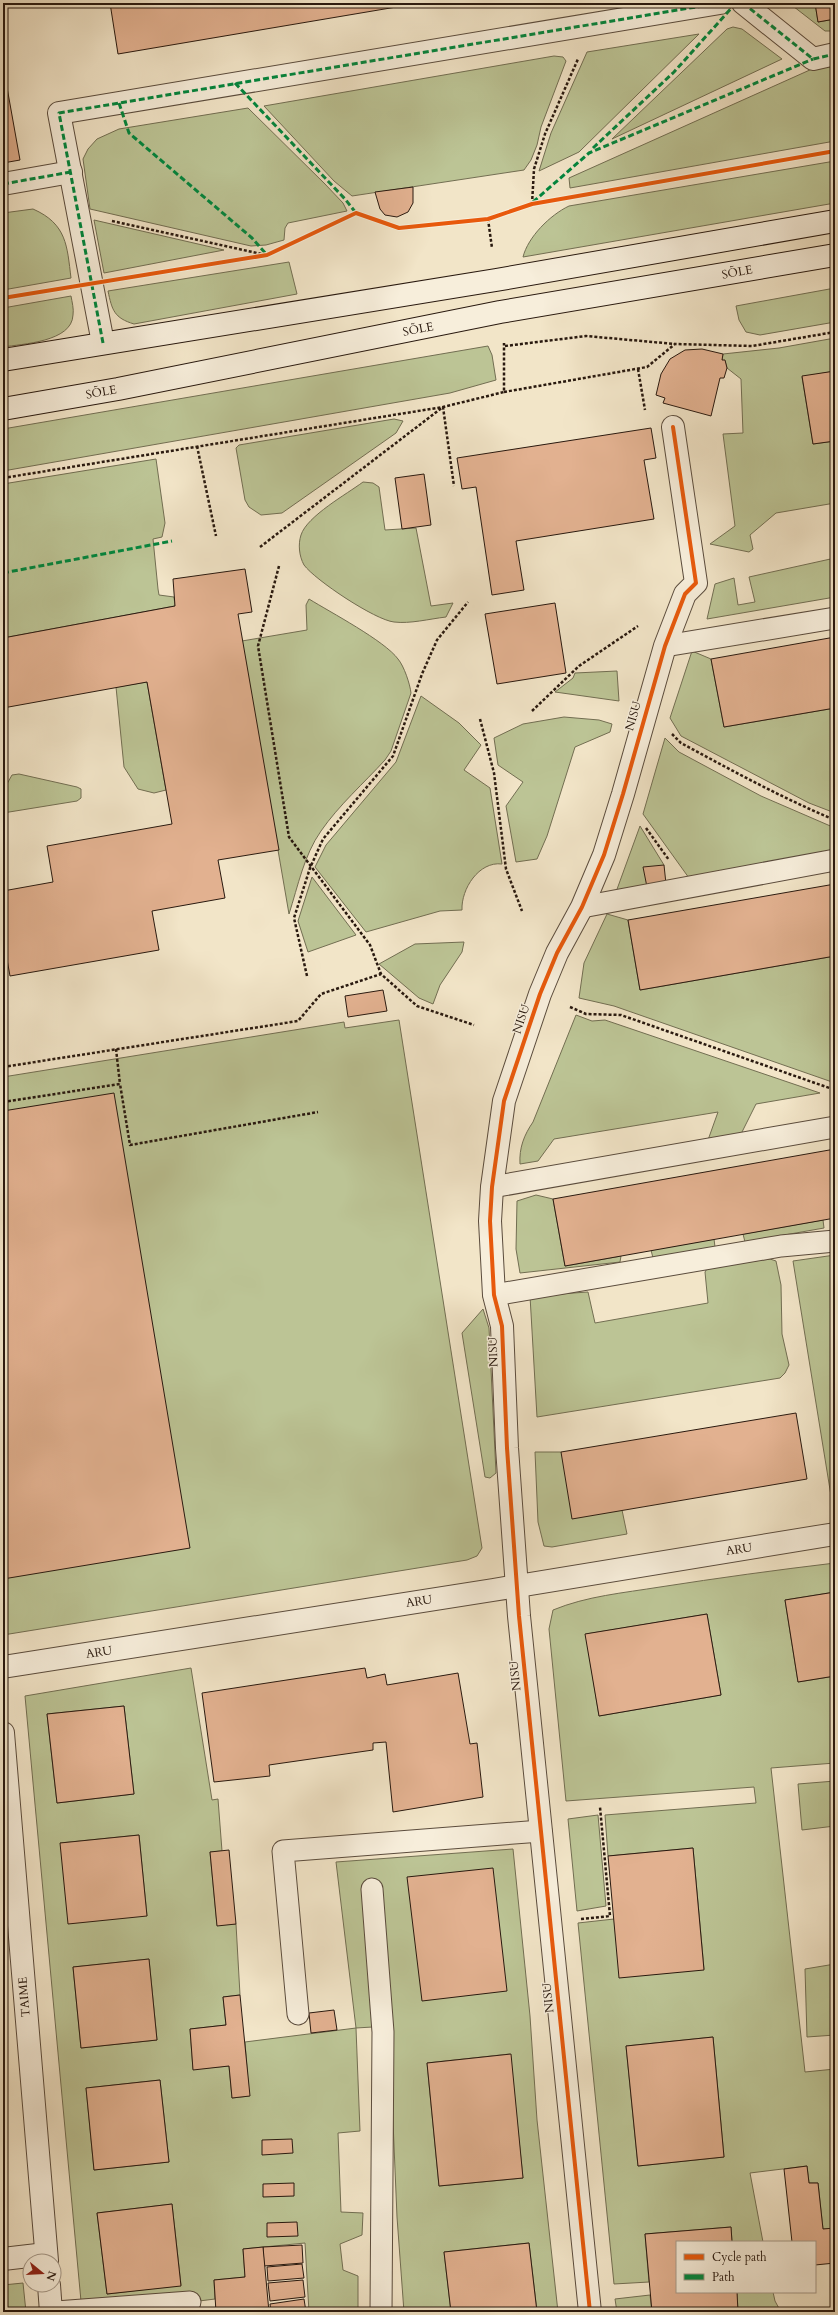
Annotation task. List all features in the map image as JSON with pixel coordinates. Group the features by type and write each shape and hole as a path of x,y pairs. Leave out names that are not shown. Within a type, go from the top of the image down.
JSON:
{"street":[{"path":"103,343 59,113 720,3"},
{"path":"743,3 813,59 835,54"},
{"path":"3,184 71,172"},
{"path":"3,360 496,280 835,221"},
{"name":"SÕLE","path":"3,409 118,389 500,312 835,255"},
{"name":"NISU","path":"590,2312 517,1585 507,1448 502,1326 494,1295 490,1221 492,1187 504,1100 540,994 557,953 582,907 604,855 665,646 685,594 696,583 672,428"},
{"name":"ARU","path":"3,1667 835,1534"},
{"name":"TAIME","path":"3,1733 46,2253"},
{"path":"3,2259 22,2258"},
{"path":"50,2293 51,2312"}],"lane":[{"path":"665,646 835,618"},
{"path":"582,907 835,860"},
{"path":"492,1187 835,1127"},
{"path":"494,1295 782,1246 835,1240"},
{"path":"298,2014 283,1850 541,1831"},
{"path":"372,1889 384,2032 381,2312"},
{"path":"56,2312 190,2302"}],"path":[{"path":"532,204 534,169 545,134 594,24"},
{"path":"3,298 92,282 267,255 356,213 399,228 488,219 532,204 835,151"},
{"path":"79,214 267,255"},
{"path":"488,219 493,256"},
{"path":"504,392 505,346 586,336 675,344 752,346 835,332"},
{"path":"3,478 443,407 504,392 638,369 647,367 675,344"},
{"path":"638,369 646,411 672,428"},
{"path":"443,407 454,486"},
{"path":"260,548 443,407"},
{"path":"197,446 216,536"},
{"path":"279,566 258,646 289,837 310,868 370,945 381,974 417,1006 474,1025"},
{"path":"307,976 294,918 310,868 324,839 393,756 422,674 437,640 468,602"},
{"path":"532,711 579,666 645,621"},
{"path":"480,719 494,773 506,869 522,911"},
{"path":"681,743 803,807 835,820"},
{"path":"3,1067 298,1021 321,994 381,974"},
{"path":"540,994 586,1014 621,1015 636,1019 835,1090"},
{"path":"116,1049 130,1145 318,1112"},
{"path":"3,1102 120,1084"},
{"path":"550,1921 610,1916 600,1807"}],"green space":[{"path":"789,3 815,3 818,22 835,19 835,31 825,31"},
{"path":"733,27 742,29 782,59 612,139 727,29"},
{"path":"699,34 579,152 539,171 551,133 587,52"},
{"path":"554,56 563,57 566,61 541,127 537,145 531,160 524,170 352,196 334,181 264,106"},
{"path":"835,66 835,141 570,188 569,178 812,69"},
{"path":"248,108 325,184 343,203 347,211 288,223 285,228 284,240 266,245 251,246 90,209 83,159 88,149 97,139 119,129"},
{"path":"835,161 835,203 523,257 530,242 541,227 554,215 569,206"},
{"path":"33,209 44,215 59,229 66,246 71,278 3,290 3,213"},
{"path":"94,220 224,250 104,273"},
{"path":"289,262 297,294 134,324 127,322 118,316 111,303 108,291"},
{"path":"835,288 835,322 760,335 746,332 739,320 736,306"},
{"path":"71,296 73,315 70,324 64,331 45,340 3,347 3,308"},
{"path":"835,338 835,371 802,377 813,444 835,441 835,503 776,513 750,535 753,549 749,552 710,544 735,526 723,434 743,433 741,379 727,368 725,361 722,360 723,354 779,348"},
{"path":"488,346 492,355 496,380 450,393 3,471 3,429"},
{"path":"394,419 403,421 396,433 282,513 261,515 249,507 245,500 236,448 239,445"},
{"path":"156,459 165,523 162,537 153,539 158,589 159,595 174,597 175,606 3,638 3,484"},
{"path":"363,482 373,483 379,487 385,530 416,528 431,606 453,603 446,617 406,622 385,620 360,607 332,589 310,572 304,565 299,546 301,535 305,528 319,513"},
{"path":"835,558 835,597 707,619 715,584 734,578 738,605 755,602 749,577"},
{"path":"309,599 370,636 391,652 402,666 408,680 411,693 391,751 385,760 328,821 315,840 302,871 289,914 242,641 307,630 306,605"},
{"path":"692,651 711,659 724,727 835,708 835,813 809,803 681,736 670,718"},
{"path":"617,671 619,701 555,692 573,678 575,673"},
{"path":"147,682 166,790 154,793 138,789 124,767 116,687"},
{"path":"421,696 459,723 481,745 464,770 490,788 502,864 494,864 486,867 473,878 468,885 462,902 462,910 440,911 366,932 315,867 326,845 396,762"},
{"path":"564,717 599,720 612,724 610,732 575,747 547,836 537,859 516,862 506,806 523,782 498,765 494,738 523,724"},
{"path":"665,738 679,752 761,796 835,828 835,853 689,878 643,814"},
{"path":"19,774 77,787 81,789 81,798 77,801 3,813 3,791 12,775"},
{"path":"640,826 664,865 647,887 616,892"},
{"path":"312,877 356,935 308,952 298,921"},
{"path":"607,914 628,920 640,990 835,956 835,1083 614,1006 579,998 584,963"},
{"path":"464,942 462,952 440,985 433,1004 419,998 379,964 415,944"},
{"path":"576,1015 592,1021 605,1020 820,1093 756,1104 741,1134 708,1140 718,1112 554,1139 538,1161 520,1164 520,1153 523,1142 533,1122"},
{"path":"399,1020 482,1548 477,1556 467,1560 3,1635 3,1077 344,1022 345,1028"},
{"path":"536,1195 553,1199 565,1266 621,1256 620,1262 520,1273 516,1249 517,1201"},
{"path":"823,1220 824,1228 745,1242 743,1234"},
{"path":"714,1239 715,1247 653,1258 651,1250"},
{"path":"835,1255 835,1502 832,1502 793,1261"},
{"path":"770,1259 776,1261 781,1285 782,1334 789,1365 785,1373 780,1378 537,1417 530,1296 588,1292 595,1323 708,1303 705,1272 708,1267"},
{"path":"483,1309 489,1328 496,1473 490,1478 485,1477 462,1333"},
{"path":"535,1452 561,1452 622,1510 627,1534 552,1547 544,1546 538,1522"},
{"path":"835,1563 835,1592 785,1600 798,1682 835,1676 835,1763 771,1768 805,2072 835,2069 835,2228 823,2229 818,2183 809,2183 807,2166 750,2173 763,2241 732,2241 731,2227 645,2234 649,2282 614,2284 578,1923 614,1919 704,1969 693,1848 608,1856 605,1815 756,1803 754,1787 566,1801 549,1629 553,1610 579,1601 725,1577","holes":["707,1614 721,1695 599,1716 586,1634","713,2037 724,2157 638,2166 626,2046"]},
{"path":"191,1668 212,1800 218,1799 222,1851 210,1852 217,1925 236,1924 240,1995 223,1997 226,2025 190,2029 193,2069 229,2066 232,2098 249,2096 245,2042 356,2028 360,2131 338,2133 341,2212 363,2213 362,2235 340,2244 343,2270 358,2276 358,2312 309,2312 305,2243 243,2249 245,2277 214,2280 215,2299 191,2302 207,2312 82,2312 25,1696","holes":["124,1706 134,1794 57,1803 47,1714","139,1835 147,1916 60,1843","149,1959 157,2040 81,2048 73,1967","160,2080 169,2162 94,2170 86,2088","172,2204 181,2285 107,2294 97,2213"]},
{"path":"835,1781 835,1826 802,1830 798,1784"},
{"path":"598,1815 606,1906 577,1911 568,1819"},
{"path":"513,1849 530,2016 537,2120 558,2312 537,2312 529,2243 444,2252 451,2312 404,2312 397,2217 389,2026 356,2028 336,1862","holes":["510,2054 523,2178 439,2186 427,2063"]},
{"path":"835,1964 835,2035 807,2037 805,1969"},
{"path":"22,2283 22,2293 24,2293 26,2312 3,2311 3,2285"},
{"path":"737,2293 773,2293 775,2301 781,2312 738,2312"},
{"path":"650,2295 652,2312 617,2312 615,2299"}],"building":[{"path":"110,3 420,3 118,54"},
{"path":"815,3 835,3 835,19 818,22"},
{"path":"3,65 20,160 3,163"},
{"path":"413,187 413,203 408,212 397,217 385,215 380,209 375,192"},
{"path":"702,349 723,354 722,360 725,360 727,368 724,378 720,378 711,416 663,403 665,398 656,395 661,374 670,359 685,350"},
{"path":"835,371 835,441 813,444 802,376"},
{"path":"651,428 656,458 644,460 654,519 516,541 524,590 492,595 476,487 462,489 457,458"},
{"path":"424,474 431,525 402,529 395,478"},
{"path":"245,569 252,612 238,614 279,850 218,860 225,898 152,911 159,950 10,976 3,937 3,891 53,882 47,846 172,824 147,682 3,708 3,638 175,606 173,579"},
{"path":"555,603 566,673 497,684 485,614"},
{"path":"835,637 835,708 724,727 711,659"},
{"path":"664,865 666,884 647,887 643,867"},
{"path":"835,884 835,956 640,990 628,920"},
{"path":"383,990 387,1011 348,1017 345,996"},
{"path":"114,1093 190,1548 3,1579 3,1111"},
{"path":"835,1149 835,1218 565,1266 553,1199"},
{"path":"796,1413 807,1479 572,1519 561,1452"},
{"path":"835,1592 835,1676 798,1682 785,1600"},
{"path":"707,1614 721,1695 599,1716 585,1634"},
{"path":"365,1668 367,1678 385,1674 387,1685 458,1673 470,1744 477,1743 483,1797 393,1812 386,1742 373,1743 373,1750 269,1765 270,1776 214,1782 202,1693"},
{"path":"124,1706 134,1794 57,1803 47,1714"},
{"path":"139,1835 147,1916 68,1924 60,1843"},
{"path":"693,1848 704,1970 619,1978 608,1856"},
{"path":"229,1850 236,1924 217,1926 210,1852"},
{"path":"493,1868 507,1991 422,2001 407,1877"},
{"path":"149,1959 157,2040 81,2048 73,1967"},
{"path":"240,1995 250,2096 232,2098 229,2066 193,2070 190,2029 226,2025 223,1997"},
{"path":"334,2010 337,2030 311,2033 309,2013"},
{"path":"713,2037 724,2157 638,2166 626,2046"},
{"path":"511,2054 523,2178 439,2186 427,2063"},
{"path":"160,2080 169,2162 94,2170 86,2088"},
{"path":"292,2139 293,2153 262,2155 262,2140"},
{"path":"807,2166 809,2183 818,2183 823,2229 835,2228 835,2263 816,2265 816,2241 792,2241 784,2169"},
{"path":"294,2183 294,2196 263,2197 263,2184"},
{"path":"172,2204 181,2286 107,2294 97,2213"},
{"path":"297,2222 298,2236 267,2237 267,2223"},
{"path":"731,2227 732,2241 676,2241 676,2293 737,2293 738,2312 652,2312 645,2234"},
{"path":"529,2243 537,2312 451,2312 444,2252"},
{"path":"302,2245 303,2263 264,2266 263,2247"},
{"path":"263,2247 269,2312 216,2312 214,2280 245,2277 243,2249"},
{"path":"302,2264 304,2278 268,2281 267,2267"},
{"path":"303,2280 305,2297 270,2301 268,2283"},
{"path":"304,2299 306,2312 271,2312 270,2304"}],"marked path":[{"path":"103,343 59,113 720,3"},
{"path":"593,148 674,72 736,3"},
{"path":"743,3 813,59 835,54"},
{"path":"533,202 589,153 813,59"},
{"path":"235,83 345,199 356,213"},
{"path":"119,103 129,133 252,238 267,255"},
{"path":"3,184 71,172"},
{"path":"3,573 172,541"}],"cycle path":[{"path":"3,298 267,255 356,213 399,228 488,219 532,204 835,151"},
{"path":"590,2312 519,1616 507,1448 502,1326 494,1295 490,1221 492,1187 504,1101 540,994 557,953 582,907 604,855 665,646 685,594 696,583 673,427"}]}
